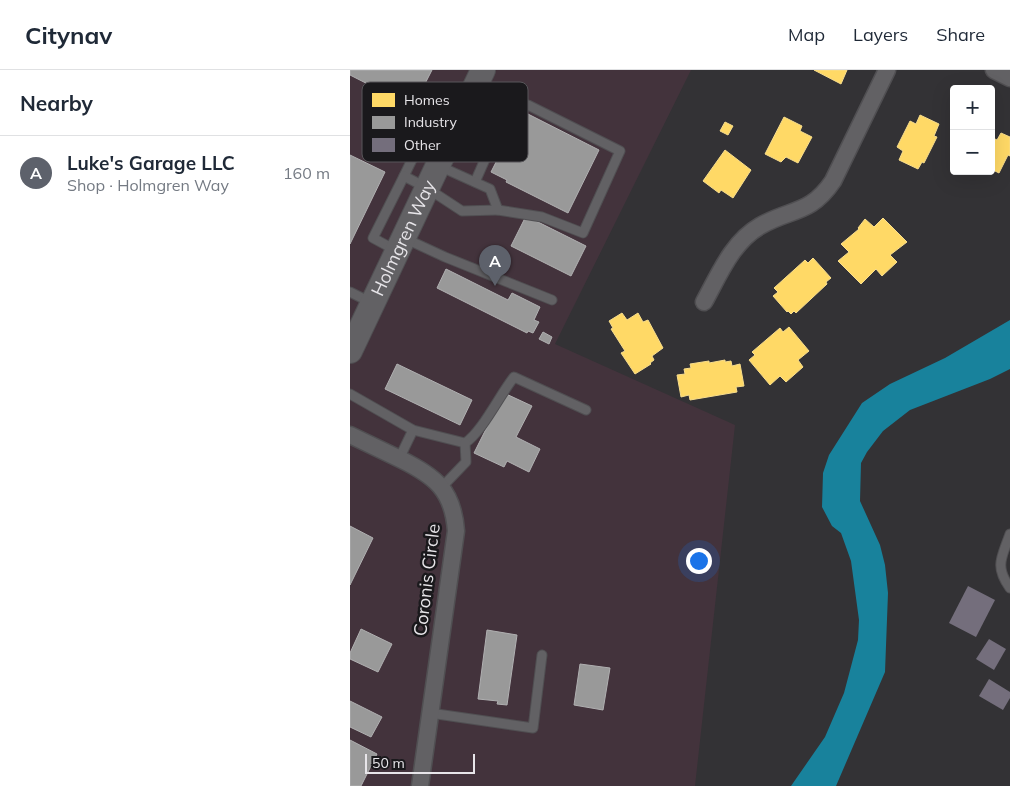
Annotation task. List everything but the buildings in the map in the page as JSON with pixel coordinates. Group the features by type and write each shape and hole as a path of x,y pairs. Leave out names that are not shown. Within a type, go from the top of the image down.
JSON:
{"street":[{"path":"704,302 732,254 745,237 760,226 804,209 827,191 887,70"},
{"path":"994,70 1010,78"},
{"name":"Holmgren Way","path":"350,351 439,162"},
{"name":"Coronis Circle","path":"350,435 431,476 442,488 452,508 456,531 420,786"}],"lane":[{"path":"404,176 427,188 462,211 498,210 542,217 583,234 620,151 528,105"},
{"path":"411,162 372,238 445,257 552,300"},
{"path":"450,162 475,182 490,189 498,210"},
{"path":"475,182 484,162"},
{"path":"350,292 373,303"},
{"path":"350,394 413,430 464,443 473,437 514,377 586,410"},
{"path":"400,459 413,430"},
{"path":"442,488 466,462 464,443"},
{"path":"1009,537 1000,566 1002,577 1010,588"},
{"path":"430,713 533,728 542,655"}],"shaded area":[{"path":"350,70 691,70 555,344 735,425 695,786 350,786"}],"water":[{"path":"1010,320 1010,369 990,379 910,410 883,431 861,463 860,501 880,545 885,565 888,593 885,672 836,786 791,786 825,737 844,693 858,640 859,620 851,561 841,533 832,526 822,507 823,473 829,455 862,403 890,384 945,358"}],"place":[{"name":"Luke's Garage LLC","path":"495,286"}]}
